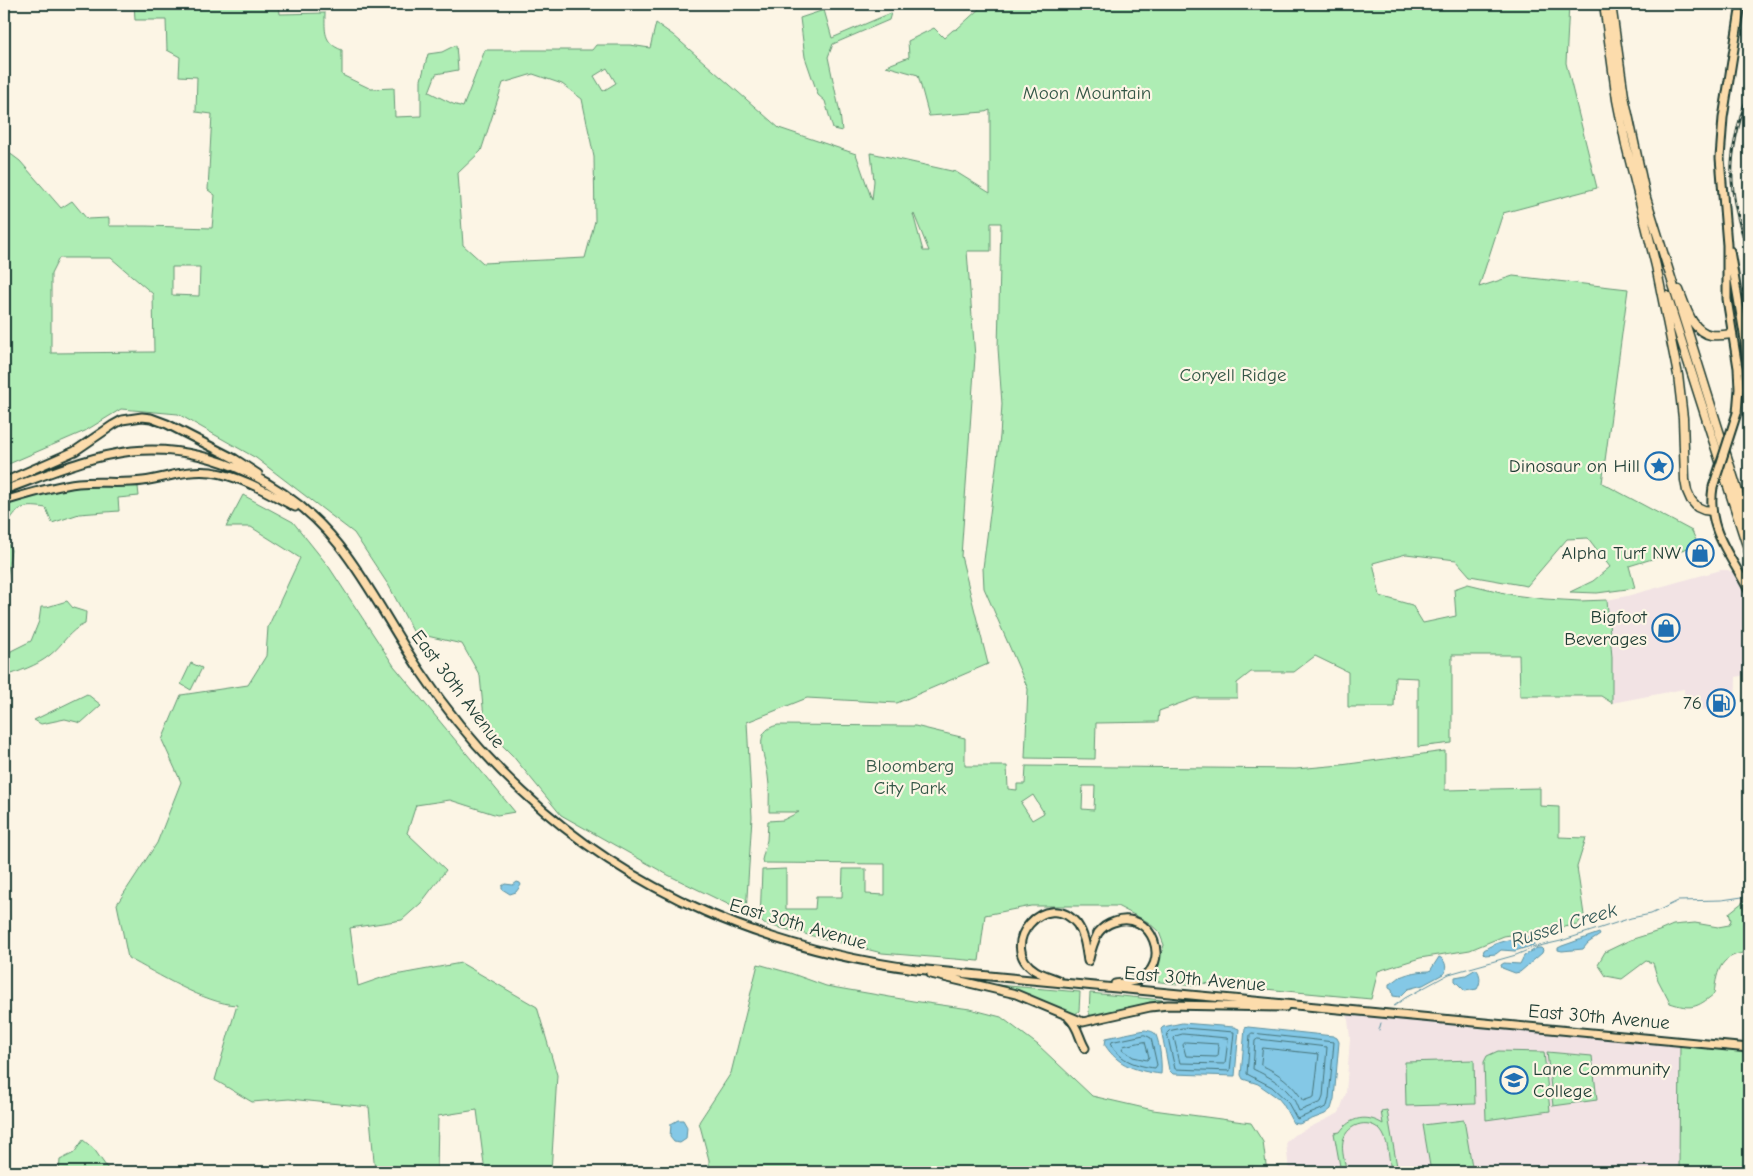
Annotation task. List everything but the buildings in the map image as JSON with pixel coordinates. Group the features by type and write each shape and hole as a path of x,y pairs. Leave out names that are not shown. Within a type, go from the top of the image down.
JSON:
{"highway":[{"path":"1604,4 1617,100 1626,145 1656,266 1678,375 1683,418 1687,490 1691,500 1697,507 1712,511"},
{"path":"1611,4 1630,130 1646,198 1749,528"},
{"path":"1654,226 1687,311 1694,323 1705,333 1712,335 1732,334"},
{"path":"1656,266 1749,552"}],"main road":[{"path":"1742,4 1721,135 1720,170 1725,223 1727,299 1738,368 1739,390 1737,413 1711,497 1714,523 1718,537 1749,591"},
{"path":"1725,223 1745,340 1749,384"},
{"path":"1732,334 1740,335 1745,340"},
{"path":"4,482 75,451 118,423 131,418 142,418 158,420 228,455 258,474 275,488"},
{"name":"East 30th Avenue","path":"4,490 82,462 124,452 159,450 192,454 244,471 275,488 310,515 328,533 350,560 422,674 470,736 528,797 603,858 673,898 750,931 860,960 916,969 1749,1048"},
{"path":"4,500 62,486 95,482 142,481 198,471 219,474 244,481 310,515"},
{"path":"1069,983 1035,971 1023,956 1021,947 1025,930 1030,922 1045,913 1062,914 1076,924 1085,943 1088,962 1098,934 1103,928 1119,920 1128,920 1142,925 1152,935 1156,956 1146,975 1130,982 1102,986"},
{"path":"916,969 959,982 1016,994 1085,1022 1150,1007 1168,1005 1262,1008 1321,1007"},
{"path":"1056,1010 1074,1024 1080,1040 1086,1048"}],"shaded area":[{"path":"1721,570 1728,570 1734,573 1744,592 1749,608 1749,674 1736,677 1735,709 1685,710 1684,689 1612,703 1612,657 1607,600"},
{"name":"Lane Community College","path":"1347,1010 1680,1042 1680,1172 1289,1172 1286,1142 1294,1135 1339,1113 1346,1093 1350,1038"}],"green space":[{"path":"134,4 279,4 280,14 325,13 326,36 331,44 342,50 342,75 371,89 394,88 395,117 421,116 421,80 428,54 442,52 456,45 458,70 436,74 429,92 463,107 485,50 592,50 596,45 630,45 650,48 656,23 673,35 779,128 856,154 872,200 874,181 871,153 956,172 990,193 990,110 985,112 929,116 918,75 886,66 909,57 908,41 934,28 944,38 957,29 982,4 1569,4 1566,63 1597,188 1503,213 1479,287 1513,276 1628,289 1602,483 1692,531 1698,545 1629,566 1635,588 1597,593 1570,592 1593,581 1610,567 1588,538 1567,539 1527,586 1470,576 1456,560 1406,554 1373,563 1380,596 1412,605 1423,623 1456,616 1454,589 1468,584 1513,595 1545,599 1607,600 1612,657 1612,703 1601,696 1520,696 1519,655 1452,655 1452,743 1418,747 1418,678 1395,677 1394,707 1348,707 1348,672 1315,656 1294,672 1251,672 1237,683 1237,698 1195,698 1159,711 1158,722 1096,723 1095,759 1025,758 1028,689 984,588 983,568 1000,436 1002,404 998,348 1001,223 991,223 991,251 967,251 975,357 961,556 988,664 897,703 807,698 747,722 752,817 746,913 668,875 561,815 512,755 485,728 480,676 462,644 414,633 389,586 354,533 256,458 178,414 121,409 85,431 4,466 4,151 20,161 61,208 72,201 87,219 109,218 109,226 212,228 215,195 208,190 212,114 196,112 197,77 179,76 180,57 167,50 166,20 135,20","holes":["607,68 616,83 603,91 594,76","533,74 562,84 582,99 594,157 595,221 585,258 483,263 463,245 458,173 481,151 503,83","913,214 929,251 923,251","59,258 111,258 153,294 154,352 51,353 51,274","172,267 200,267 199,296 172,295"]},
{"path":"824,10 832,38 891,13 889,20 833,44 828,57 842,131 833,129 825,101 818,95 805,57 800,18"},
{"path":"133,484 138,487 139,496 118,498 119,511 79,514 52,523 46,508 24,507 16,512 4,530 4,504 58,489 78,486"},
{"path":"243,495 293,522 329,567 394,666 515,812 497,815 450,800 416,805 407,833 446,870 421,903 402,920 350,928 358,986 384,977 461,963 537,1007 557,1075 551,1172 485,1172 477,1110 438,1116 437,1172 375,1172 369,1107 289,1099 252,1102 215,1080 237,1005 196,994 128,958 117,904 157,843 181,782 162,740 181,695 248,685 266,656 268,627 300,558 251,527 226,527"},
{"path":"4,536 11,550 4,599"},
{"path":"67,601 73,608 86,612 85,624 70,634 45,659 4,677 4,658 8,658 11,651 31,641 39,621 41,607"},
{"path":"191,663 202,668 191,690 181,684"},
{"path":"87,694 101,705 81,723 65,719 41,724 34,720"},
{"name":"Bloomberg City Park","path":"778,725 915,726 965,738 965,766 1007,766 1008,789 1017,790 1017,784 1025,784 1026,766 1296,769 1445,751 1445,790 1540,788 1540,806 1559,807 1559,837 1586,838 1577,867 1584,915 1577,925 1504,936 1470,950 1420,958 1378,971 1371,999 1201,983 1194,986 1152,981 1164,945 1159,932 1148,922 1117,906 1031,906 985,915 979,961 882,953 764,924 760,920 762,870 786,869 786,909 815,909 816,897 842,897 843,869 866,869 866,894 885,895 885,864 763,863 768,821 783,820 799,812 769,812 769,780 762,739 764,733 769,728","holes":["1083,786 1095,786 1094,810 1082,809","1033,795 1044,813 1032,820 1021,803"]},
{"path":"1743,902 1749,902 1749,952 1732,956 1722,964 1714,994 1698,1005 1683,1007 1670,1003 1658,980 1653,963 1646,961 1622,979 1606,976 1598,964 1605,952 1630,940 1673,925 1695,923 1718,927 1729,925 1731,920 1729,913"},
{"path":"758,964 826,986 970,1009 1001,1017 1038,1045 1092,1096 1153,1110 1251,1123 1263,1142 1267,1172 709,1172 709,1160 699,1122 731,1073"},
{"path":"997,985 1080,992 1079,1011 1074,1015 1070,1014 1026,994"},
{"path":"1090,993 1183,1002 1095,1017 1089,1013"},
{"path":"1680,1042 1749,1048 1749,1172 1679,1172"},
{"path":"1498,1051 1544,1052 1550,1111 1486,1120 1484,1062 1487,1056"},
{"path":"1547,1052 1592,1056 1597,1100 1553,1106"},
{"path":"1474,1060 1475,1104 1406,1106 1405,1062"},
{"path":"1387,1110 1398,1172 1391,1172 1388,1148 1383,1134 1373,1125 1361,1124 1355,1126 1345,1135 1342,1149 1347,1172 1341,1172 1334,1133 1340,1132 1349,1123 1359,1119 1371,1119 1383,1124 1381,1111"},
{"path":"1464,1120 1473,1172 1431,1172 1423,1125"},
{"path":"83,1140 94,1149 110,1172 59,1172 60,1160 74,1153"}],"water":[{"path":"517,882 521,885 516,892 510,894 502,889 502,886 505,884 513,885"},
{"path":"1599,933 1600,935 1583,949 1558,950 1562,946"},
{"path":"1525,935 1533,939 1534,945 1515,951 1501,950 1496,954 1485,955 1483,953 1484,950 1494,945"},
{"path":"1537,948 1543,950 1542,953 1520,972 1515,973 1502,968 1501,965 1504,963 1520,964 1524,956"},
{"path":"1439,957 1445,964 1445,973 1423,985 1408,989 1400,997 1393,996 1389,984 1407,974 1430,971"},
{"path":"1476,969 1480,976 1477,989 1465,991 1455,981 1455,977 1466,975"},
{"path":"1182,1023 1239,1029 1235,1076 1173,1074 1169,1070 1161,1029"},
{"path":"1245,1028 1337,1038 1339,1042 1334,1099 1331,1109 1325,1114 1299,1124 1293,1123 1278,1098 1258,1084 1243,1079 1241,1075"},
{"path":"1145,1030 1151,1031 1156,1035 1160,1054 1161,1074 1136,1069 1122,1063 1105,1045 1106,1038"},
{"path":"678,1120 683,1120 687,1127 686,1139 680,1143 674,1142 670,1137 671,1124"}],"waterway":[{"name":"Russel Creek","path":"1394,1006 1449,974 1516,955 1535,947 1561,941 1631,918 1651,914 1678,901 1722,900 1749,896"},
{"name":"Russel Creek","path":"1379,1030 1381,1023"}],"railway":[{"path":"1749,92 1736,136 1732,173 1736,210 1749,254"}],"place":[{"name":"Dinosaur on Hill","path":"1659,466"},
{"name":"Alpha Turf NW","path":"1700,553"},
{"name":"Bigfoot Beverages","path":"1666,628"},
{"name":"76","path":"1721,703"},
{"name":"Lane Community College","path":"1514,1080"}],"park label":[{"name":"Moon Mountain","path":"1087,93"},
{"name":"Coryell Ridge","path":"1233,375"}]}
